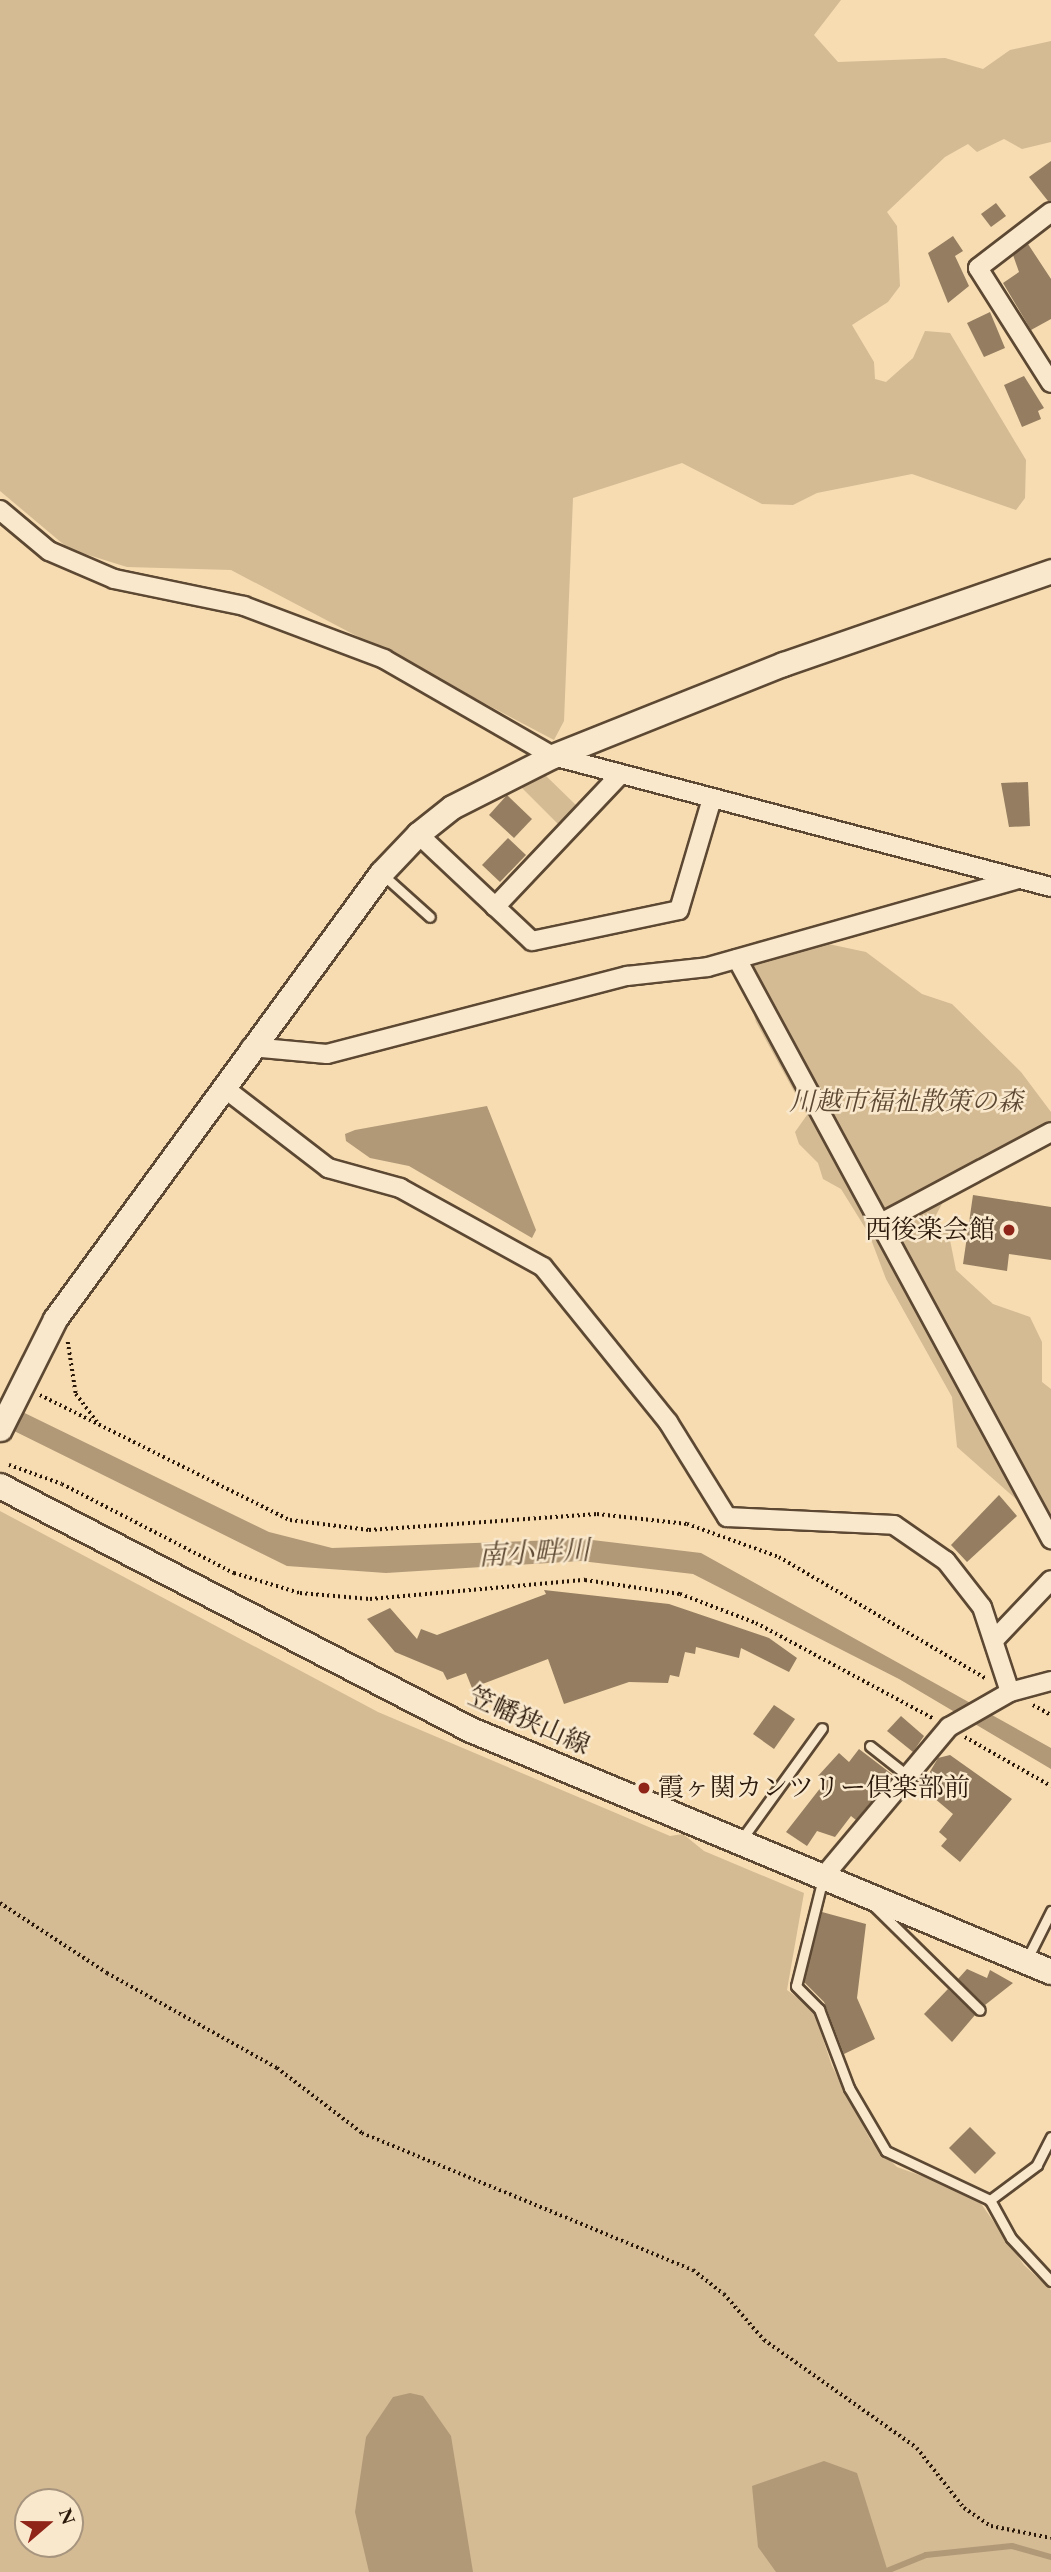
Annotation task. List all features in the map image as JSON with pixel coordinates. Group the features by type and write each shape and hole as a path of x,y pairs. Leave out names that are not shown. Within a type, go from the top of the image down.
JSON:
{"main road":[{"name":"笠幡狭山線","path":"0,1486 471,1730 737,1844 861,1892 1051,1972"}],"street":[{"path":"1051,212 978,268 1051,383"},
{"path":"0,510 49,551 114,579 244,606 384,659 553,756 710,802 1051,887"},
{"path":"0,1429 18,1387 55,1319 251,1047 381,873 418,834 452,807 553,756 783,664 1051,571"},
{"path":"495,907 618,777"},
{"path":"418,834 532,941 679,910 710,802"},
{"path":"251,1047 327,1054 541,995 737,959 1015,880"},
{"path":"737,959 1051,1539"},
{"path":"223,1087 328,1168 400,1188 543,1267 668,1422 727,1517 894,1525 946,1561 982,1607 995,1639 1009,1693"},
{"path":"879,1224 1051,1132"},
{"path":"995,1639 1051,1580"},
{"path":"823,1877 950,1727 1009,1693 1051,1681"}],"lane":[{"path":"381,873 430,917"},
{"path":"737,1844 822,1728"},
{"path":"870,1746 908,1776"},
{"path":"823,1877 796,1986 819,2009 836,2062 886,2151 990,2200 1011,2238 1051,2281"},
{"path":"861,1892 980,2010"},
{"path":"1025,1962 1051,1911"},
{"path":"990,2200 1037,2165 1051,2137"}],"path":[{"path":"55,1319 71,1352 82,1408 102,1428"},
{"path":"18,1387 259,1510 330,1528 551,1514 687,1524 779,1557 1009,1693"},
{"path":"0,1468 10,1464 62,1484 234,1573 300,1593 370,1598 585,1580 680,1594 756,1623 950,1727 1051,1786"},
{"path":"0,1903 107,1973 277,2068 362,2133 693,2270 724,2294 764,2340 917,2448 964,2508 991,2526 1051,2538"}],"green space":[{"path":"0,0 841,0 814,35 838,62 945,58 983,69 1010,50 1051,41 1051,142 1022,149 1004,139 977,152 968,144 945,157 887,212 897,226 900,286 888,302 852,325 874,362 875,379 886,382 913,358 925,331 950,333 1026,460 1025,498 1016,510 912,474 817,493 793,505 762,504 682,463 573,498 564,721 554,740 231,570 127,567 69,549 0,491"},
{"path":"543,773 579,808 561,827 518,784"},
{"name":"川越市福祉散策の森","path":"786,935 866,952 922,994 952,1004 1021,1072 1051,1112 1051,1139 982,1168 944,1200 935,1217 949,1235 956,1270 993,1304 1030,1317 1042,1342 1042,1382 1051,1389 1051,1526 1036,1506 1016,1499 957,1447 952,1397 886,1279 869,1234 841,1189 823,1179 818,1163 799,1144 795,1132 807,1115 756,1022 745,982 756,941"},
{"path":"0,1511 378,1712 670,1836 683,1834 704,1851 804,1893 787,1990 813,2009 832,2066 871,2141 897,2167 975,2195 1024,2265 1051,2290 1051,2572 0,2572"}],"water":[{"path":"487,1106 536,1230 532,1238 409,1166 370,1158 346,1141 345,1134 355,1130"},
{"name":"南小畔川","path":"0,1401 269,1532 332,1548 584,1539 701,1553 1051,1748 1051,1769 899,1679 693,1574 581,1561 386,1573 287,1566 0,1424"},
{"path":"410,2393 423,2396 451,2436 473,2572 369,2572 355,2512 366,2437 393,2397"},
{"path":"824,2461 857,2473 888,2572 776,2572 758,2547 752,2486"}],"building":[{"path":"1051,161 1051,201 1048,201 1029,177"},
{"path":"996,203 1006,216 991,227 981,214"},
{"path":"953,236 963,251 955,256 969,286 948,303 928,253"},
{"path":"1028,244 1051,279 1051,319 1031,330 1003,283 1019,272 1013,255"},
{"path":"990,312 1005,348 984,357 967,323"},
{"path":"1024,376 1044,408 1038,411 1041,419 1022,427 1004,385"},
{"path":"1028,782 1030,826 1009,827 1001,783"},
{"path":"507,795 532,819 514,838 489,815"},
{"path":"508,838 526,855 500,882 482,865"},
{"name":"西後楽会館","path":"973,1195 1051,1207 1051,1260 1009,1254 1007,1271 963,1264"},
{"path":"999,1495 1017,1516 967,1562 951,1545"},
{"path":"544,1590 669,1604 769,1638 797,1658 789,1672 741,1648 739,1658 696,1647 695,1654 685,1652 679,1677 670,1675 668,1683 629,1682 564,1704 548,1659 472,1688 466,1673 447,1680 443,1672 395,1652 367,1619 390,1608 417,1639 421,1629 437,1635 546,1594"},
{"path":"774,1705 795,1719 774,1749 753,1734"},
{"path":"901,1716 924,1736 913,1752 887,1731"},
{"path":"859,1749 893,1775 856,1820 851,1816 835,1837 817,1831 807,1846 786,1832 825,1782 818,1776 839,1753 849,1762"},
{"path":"950,1755 1012,1799 960,1862 941,1846 947,1839 939,1832 953,1814 921,1787 938,1758"},
{"path":"822,1912 866,1924 857,1998 875,2039 844,2054 824,2002 804,1982"},
{"path":"967,1969 987,1978 990,1970 1013,1983 985,2005 958,1979"},
{"path":"948,1989 975,2015 952,2042 924,2014"},
{"path":"970,2127 996,2153 975,2174 949,2148"}],"waterway":[{"path":"889,2570 926,2555 1012,2546 1051,2557"}],"place":[{"name":"西後楽会館","path":"1009,1230"},
{"name":"霞ヶ関カンツリー倶楽部前","path":"644,1788"}]}
